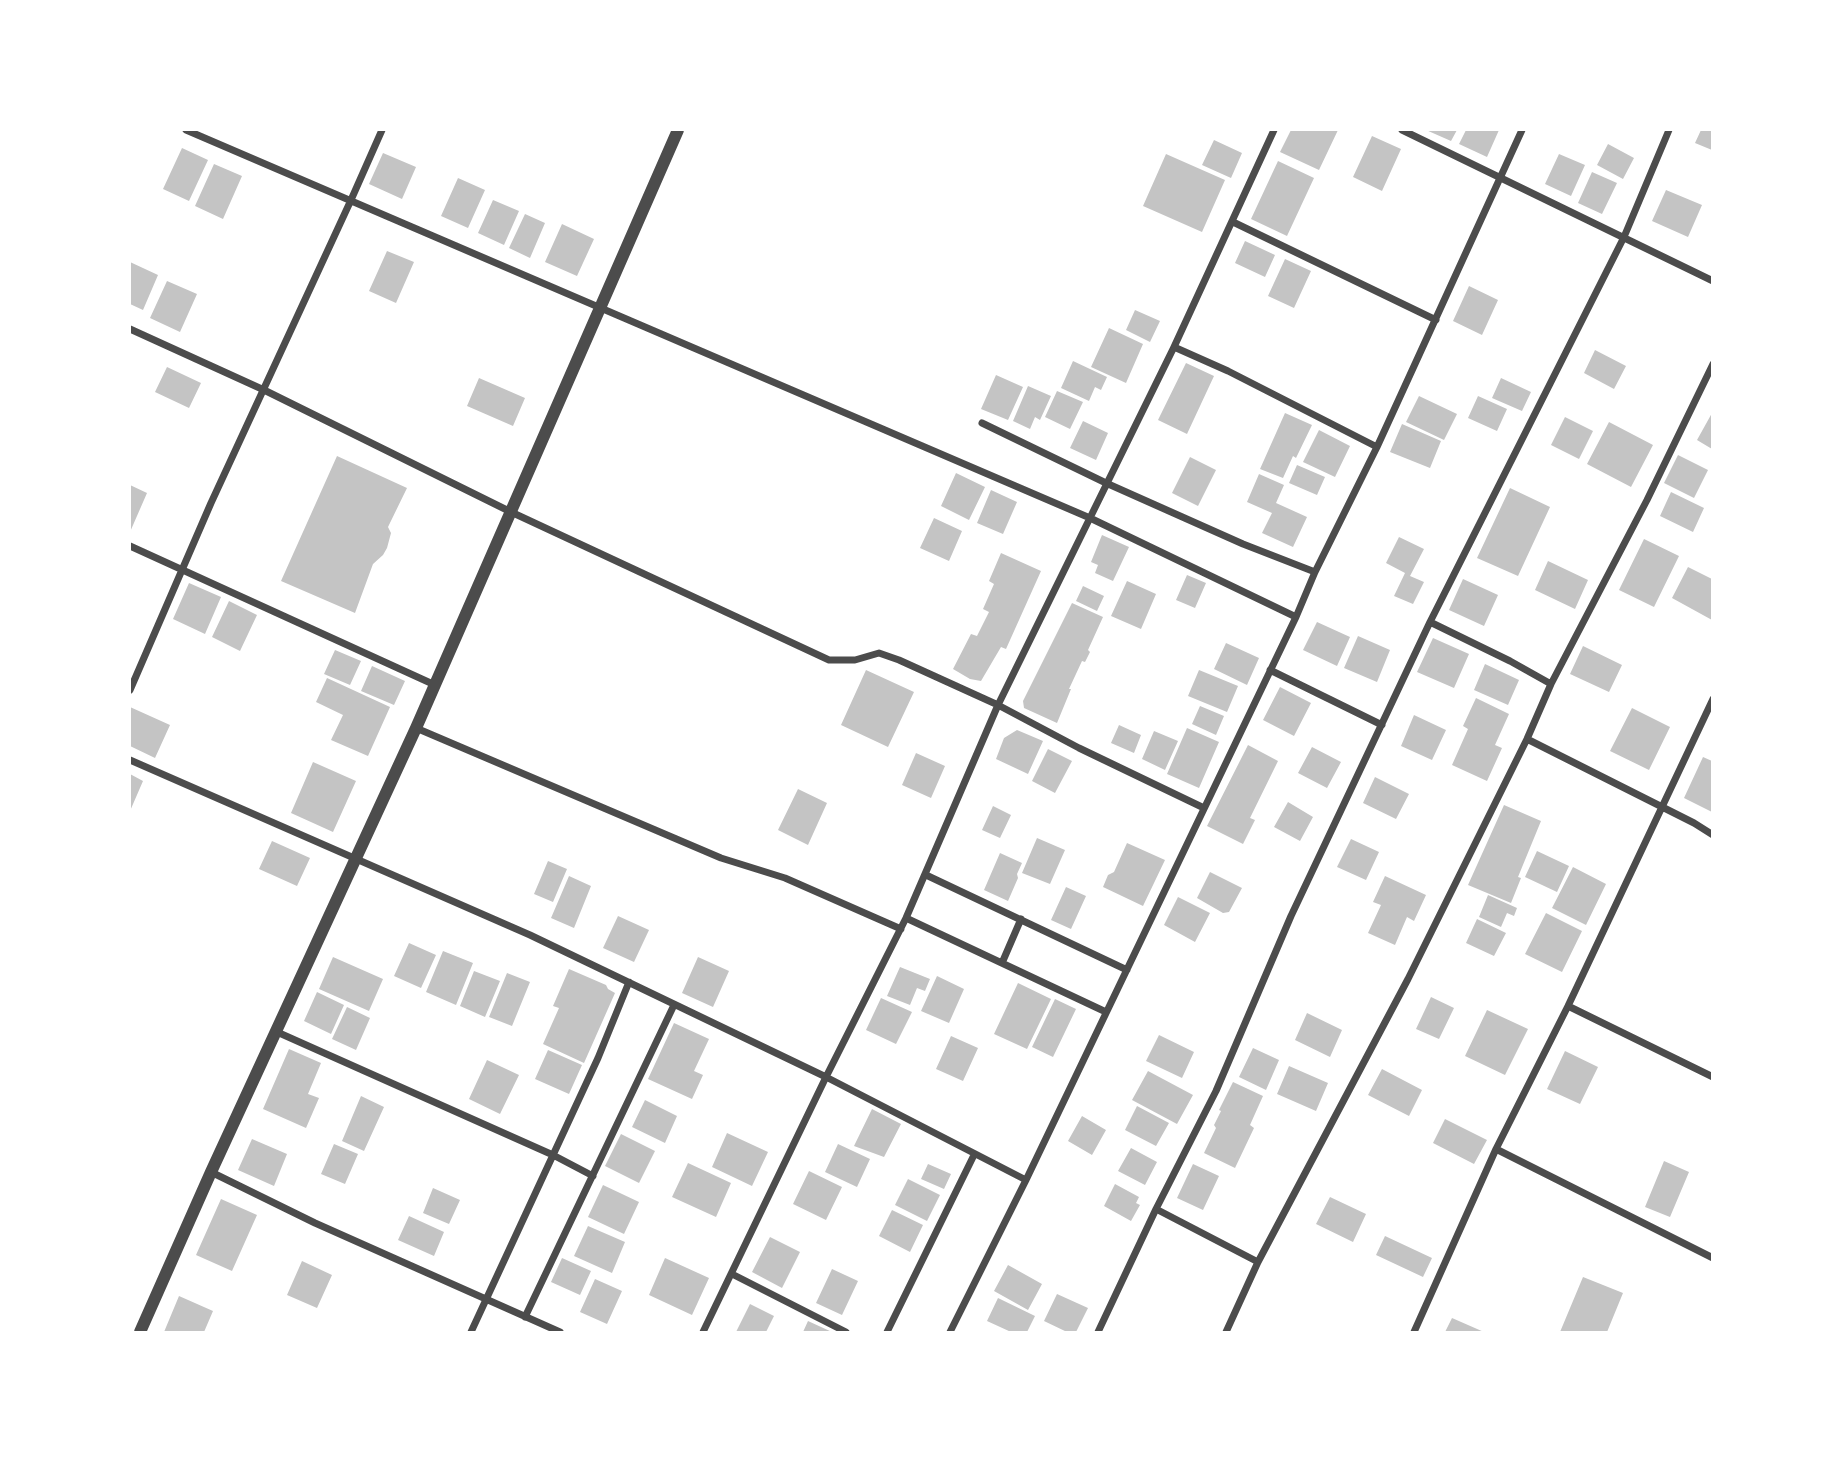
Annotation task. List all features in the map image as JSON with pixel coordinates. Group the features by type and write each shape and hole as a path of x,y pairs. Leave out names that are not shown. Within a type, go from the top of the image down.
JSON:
{"street":[{"path":"186,130 1090,518 1296,617"},
{"path":"130,690 182,569 382,130"},
{"path":"703,1332 901,929 998,705 1174,347 1274,130"},
{"path":"1402,130 1713,281"},
{"path":"950,1332 1026,1181 1377,447 1522,130"},
{"path":"1098,1332 1216,1091 1291,916 1430,622 1624,237 1669,130"},
{"path":"140,1332 435,685 600,309 674,131"},
{"path":"1233,222 1436,320"},
{"path":"130,329 264,390 511,512 830,660 855,660 879,653 998,705 1079,748 1204,808"},
{"path":"1174,347 1228,371 1377,447"},
{"path":"1226,1332 1258,1262 1408,979 1527,739 1551,684 1647,500 1713,364"},
{"path":"982,423 1106,483 1315,572"},
{"path":"130,545 435,685"},
{"path":"1430,622 1551,684"},
{"path":"1270,670 1382,726"},
{"path":"1414,1332 1496,1149 1568,1006 1713,699"},
{"path":"416,727 721,858 785,878 901,929"},
{"path":"1527,739 1713,835"},
{"path":"130,760 530,935 826,1077 1026,1181"},
{"path":"926,875 1127,970"},
{"path":"906,918 1106,1012"},
{"path":"1002,963 1021,919"},
{"path":"471,1332 598,1058 629,982"},
{"path":"525,1317 674,1005"},
{"path":"1568,1006 1713,1077"},
{"path":"276,1032 593,1175"},
{"path":"1496,1149 1713,1258"},
{"path":"887,1332 974,1155"},
{"path":"211,1172 315,1223 560,1332"},
{"path":"1156,1209 1258,1262"},
{"path":"732,1274 846,1332"}],"building":[{"path":"1291,130 1338,130 1319,170 1280,152"},
{"path":"1426,130 1457,130 1451,141"},
{"path":"1466,130 1499,130 1487,157 1459,144"},
{"path":"1701,130 1712,130 1712,150 1695,143"},
{"path":"1372,136 1401,149 1382,191 1353,177"},
{"path":"1214,140 1242,153 1231,178 1202,165"},
{"path":"1608,144 1634,158 1623,179 1597,165"},
{"path":"182,148 208,160 189,201 163,189"},
{"path":"383,153 416,167 402,199 369,184"},
{"path":"1166,154 1225,180 1202,232 1143,206"},
{"path":"1559,154 1585,165 1571,196 1545,184"},
{"path":"1278,161 1314,178 1287,236 1251,219"},
{"path":"214,164 242,176 223,219 195,206"},
{"path":"1592,172 1617,183 1602,214 1578,203"},
{"path":"458,178 485,190 468,228 441,216"},
{"path":"1666,190 1702,205 1688,237 1652,221"},
{"path":"493,200 519,211 504,245 478,233"},
{"path":"525,214 545,223 530,258 509,248"},
{"path":"562,224 594,239 577,276 545,262"},
{"path":"1245,241 1275,255 1265,277 1235,263"},
{"path":"387,251 414,262 396,303 369,291"},
{"path":"1285,259 1311,271 1294,308 1268,296"},
{"path":"130,262 158,275 143,310 130,304"},
{"path":"167,281 197,294 180,332 150,318"},
{"path":"1469,286 1498,300 1482,335 1453,321"},
{"path":"1135,310 1160,321 1150,342 1126,330"},
{"path":"1109,328 1143,344 1126,383 1091,367"},
{"path":"1595,350 1626,366 1614,389 1584,373"},
{"path":"1073,361 1107,377 1101,390 1095,387 1089,401 1061,388"},
{"path":"1186,363 1214,376 1187,434 1158,420"},
{"path":"167,367 201,383 189,408 155,392"},
{"path":"996,375 1023,387 1008,420 981,409"},
{"path":"479,378 525,398 513,426 467,406"},
{"path":"1501,378 1531,392 1522,411 1492,398"},
{"path":"1028,386 1051,396 1040,420 1035,417 1030,429 1013,421"},
{"path":"1057,391 1083,402 1070,429 1045,417"},
{"path":"1419,396 1457,414 1444,440 1406,422"},
{"path":"1478,396 1507,409 1497,431 1468,418"},
{"path":"1285,413 1312,425 1283,478 1260,469"},
{"path":"1712,413 1712,449 1697,440"},
{"path":"1565,417 1593,431 1579,459 1551,445"},
{"path":"1083,421 1108,433 1096,460 1070,448"},
{"path":"1609,422 1653,445 1631,487 1587,464"},
{"path":"1402,424 1441,441 1430,468 1390,452"},
{"path":"1319,430 1350,446 1335,477 1303,462"},
{"path":"1678,455 1708,470 1694,498 1664,483"},
{"path":"337,456 407,488 388,527 391,533 387,548 373,564 355,613 281,581"},
{"path":"1190,457 1216,470 1198,506 1172,493"},
{"path":"1297,465 1325,477 1317,495 1289,483"},
{"path":"956,473 985,487 969,520 941,506"},
{"path":"1259,474 1284,485 1276,503 1307,517 1293,547 1262,533 1272,513 1247,502"},
{"path":"130,485 147,493 130,532"},
{"path":"1510,488 1550,507 1518,576 1477,558"},
{"path":"991,490 1017,502 1003,534 977,523"},
{"path":"1671,492 1704,508 1693,532 1660,516"},
{"path":"934,518 962,531 949,561 920,548"},
{"path":"1102,535 1129,547 1113,581 1095,573 1098,565 1091,562"},
{"path":"1399,537 1424,549 1410,576 1424,582 1413,604 1394,596 1405,573 1386,563"},
{"path":"1644,539 1679,556 1654,607 1619,590"},
{"path":"1001,553 1041,571 1006,649 1001,647 981,681 970,679 953,669 971,634 977,636 989,612 983,609 994,584 989,581"},
{"path":"1548,561 1588,580 1575,609 1535,590"},
{"path":"1688,567 1712,579 1712,620 1672,598"},
{"path":"1187,575 1206,583 1195,608 1176,600"},
{"path":"1463,579 1498,595 1484,626 1449,610"},
{"path":"1127,581 1156,594 1141,629 1111,616"},
{"path":"189,583 221,597 205,634 173,619"},
{"path":"1083,586 1104,596 1097,611 1076,601"},
{"path":"229,601 257,615 240,651 212,637"},
{"path":"1072,603 1103,617 1088,650 1090,652 1085,662 1082,661 1069,689 1057,723 1024,708 1023,701"},
{"path":"1317,622 1350,637 1337,666 1303,650"},
{"path":"1358,636 1390,650 1377,682 1344,668"},
{"path":"1433,638 1469,654 1454,688 1417,672"},
{"path":"1226,643 1259,658 1247,685 1214,669"},
{"path":"1583,646 1622,665 1609,692 1570,674"},
{"path":"335,650 361,661 350,685 324,674"},
{"path":"1485,664 1519,680 1508,705 1474,690"},
{"path":"372,666 405,681 394,705 361,691"},
{"path":"866,670 914,692 888,747 841,725"},
{"path":"1199,670 1238,686 1227,712 1188,696"},
{"path":"327,678 390,707 368,756 331,740 343,715 316,702"},
{"path":"1280,687 1311,703 1294,736 1263,720"},
{"path":"1476,698 1509,714 1495,745 1502,748 1487,781 1452,765 1468,729 1463,726"},
{"path":"1200,706 1224,716 1216,735 1192,724"},
{"path":"130,707 170,725 155,758 130,746"},
{"path":"1632,708 1670,727 1649,770 1610,751"},
{"path":"1414,715 1446,730 1432,760 1401,746"},
{"path":"1119,725 1141,735 1134,753 1111,743"},
{"path":"1187,728 1219,742 1199,788 1167,774"},
{"path":"1017,730 1043,741 1028,774 996,759 1004,738"},
{"path":"1154,731 1178,741 1165,770 1142,759"},
{"path":"1248,745 1278,761 1250,818 1255,820 1243,844 1207,826"},
{"path":"1312,747 1341,762 1327,788 1298,773"},
{"path":"1048,749 1072,761 1055,793 1032,781"},
{"path":"916,753 945,766 931,798 902,785"},
{"path":"1703,757 1712,761 1712,812 1684,798"},
{"path":"313,762 356,781 333,832 291,813"},
{"path":"130,774 143,781 130,811"},
{"path":"1375,777 1409,794 1396,819 1363,803"},
{"path":"798,789 827,803 808,845 778,830"},
{"path":"1288,802 1313,817 1300,841 1274,827"},
{"path":"1504,805 1541,821 1518,877 1521,878 1511,903 1468,885"},
{"path":"993,806 1011,815 1000,838 982,830"},
{"path":"1037,838 1065,850 1050,884 1022,873"},
{"path":"1351,839 1379,852 1366,880 1337,867"},
{"path":"272,841 310,858 297,886 259,869"},
{"path":"1127,843 1165,860 1143,906 1103,887 1108,875 1114,872"},
{"path":"1537,851 1569,866 1557,892 1525,877"},
{"path":"1000,853 1022,863 1008,901 984,890"},
{"path":"548,861 567,869 553,902 534,894"},
{"path":"1573,867 1606,884 1586,925 1552,908"},
{"path":"1210,872 1242,888 1229,912 1223,913 1197,898"},
{"path":"569,876 591,886 574,928 551,918"},
{"path":"1385,876 1426,895 1414,921 1407,917 1395,945 1368,933 1381,905 1373,902"},
{"path":"1066,887 1086,896 1071,929 1051,920"},
{"path":"1488,895 1517,908 1514,916 1507,913 1501,927 1479,917"},
{"path":"1178,897 1210,913 1195,942 1164,925"},
{"path":"1546,913 1582,931 1562,972 1525,954"},
{"path":"618,916 649,930 634,962 603,948"},
{"path":"1477,919 1506,933 1494,956 1466,943"},
{"path":"409,943 436,955 421,988 394,976"},
{"path":"443,951 473,963 456,1005 426,992"},
{"path":"333,957 383,979 369,1011 319,989"},
{"path":"698,957 729,971 713,1007 682,993"},
{"path":"900,967 930,979 925,991 917,988 910,1005 887,996"},
{"path":"569,969 606,985 615,993 584,1063 543,1044 559,1008 553,1006"},
{"path":"474,971 500,981 485,1017 460,1006"},
{"path":"507,973 530,982 512,1026 489,1017"},
{"path":"937,976 964,989 949,1023 921,1011"},
{"path":"1018,983 1051,999 1027,1049 994,1034"},
{"path":"317,992 344,1005 331,1034 304,1021"},
{"path":"1431,997 1454,1008 1439,1039 1416,1029"},
{"path":"881,998 912,1012 896,1044 866,1030"},
{"path":"1055,999 1076,1009 1053,1057 1032,1047"},
{"path":"347,1007 370,1018 356,1050 332,1039"},
{"path":"1487,1010 1528,1029 1505,1075 1465,1056"},
{"path":"1307,1013 1342,1030 1330,1057 1295,1040"},
{"path":"674,1023 709,1039 694,1071 703,1075 692,1099 648,1079"},
{"path":"1159,1035 1194,1052 1182,1078 1146,1061"},
{"path":"951,1036 978,1048 963,1081 936,1069"},
{"path":"1253,1048 1279,1060 1266,1090 1239,1077"},
{"path":"289,1049 321,1063 308,1094 319,1098 306,1128 263,1109"},
{"path":"548,1050 582,1065 569,1094 535,1079"},
{"path":"1565,1051 1598,1067 1580,1104 1547,1089"},
{"path":"487,1060 519,1075 500,1114 469,1099"},
{"path":"1289,1066 1328,1083 1316,1111 1277,1094"},
{"path":"1382,1069 1422,1090 1409,1116 1368,1095"},
{"path":"1148,1071 1193,1095 1177,1124 1132,1100"},
{"path":"1233,1082 1263,1096 1250,1125 1254,1128 1235,1168 1204,1153 1216,1128 1214,1125 1221,1111 1219,1110"},
{"path":"361,1096 384,1107 364,1151 342,1141"},
{"path":"645,1100 677,1116 665,1143 632,1127"},
{"path":"1137,1106 1169,1123 1156,1146 1125,1130"},
{"path":"872,1109 901,1124 884,1157 854,1146"},
{"path":"1082,1116 1106,1130 1092,1155 1068,1141"},
{"path":"1445,1119 1487,1140 1474,1164 1433,1143"},
{"path":"727,1133 768,1152 752,1186 712,1167"},
{"path":"621,1134 655,1151 639,1183 605,1166"},
{"path":"252,1139 287,1154 274,1186 238,1170"},
{"path":"334,1144 358,1154 345,1184 321,1174"},
{"path":"838,1144 870,1159 857,1187 825,1172"},
{"path":"1131,1148 1157,1162 1145,1185 1118,1171"},
{"path":"1664,1161 1689,1172 1670,1217 1645,1207"},
{"path":"688,1163 731,1183 716,1217 672,1197"},
{"path":"928,1164 951,1174 944,1189 921,1179"},
{"path":"1193,1164 1219,1176 1203,1210 1177,1198"},
{"path":"809,1171 842,1187 826,1220 793,1204"},
{"path":"908,1179 940,1195 927,1221 895,1205"},
{"path":"1115,1184 1139,1197 1136,1203 1140,1205 1131,1221 1104,1206"},
{"path":"603,1185 639,1202 624,1234 588,1217"},
{"path":"433,1188 460,1200 449,1224 423,1213"},
{"path":"1330,1197 1366,1214 1353,1242 1316,1224"},
{"path":"221,1199 257,1215 232,1271 196,1255"},
{"path":"892,1210 923,1225 910,1252 879,1236"},
{"path":"409,1216 444,1232 434,1256 398,1240"},
{"path":"588,1226 625,1242 612,1273 574,1256"},
{"path":"1385,1236 1432,1258 1423,1277 1376,1255"},
{"path":"770,1237 800,1252 782,1288 752,1272"},
{"path":"562,1258 591,1271 580,1295 551,1282"},
{"path":"665,1258 709,1278 692,1315 649,1295"},
{"path":"302,1261 332,1275 317,1308 287,1295"},
{"path":"1008,1265 1042,1284 1028,1310 994,1291"},
{"path":"832,1269 858,1281 842,1315 816,1303"},
{"path":"1583,1277 1623,1293 1607,1332 1560,1332"},
{"path":"595,1279 622,1291 607,1324 580,1312"},
{"path":"1057,1294 1088,1308 1076,1332 1067,1332 1044,1321"},
{"path":"179,1296 213,1311 204,1332 164,1332"},
{"path":"998,1298 1035,1316 1027,1332 1011,1332 987,1321"},
{"path":"750,1304 774,1316 766,1332 736,1332"},
{"path":"1452,1318 1484,1332 1445,1332"},
{"path":"808,1321 832,1332 803,1332"}]}
